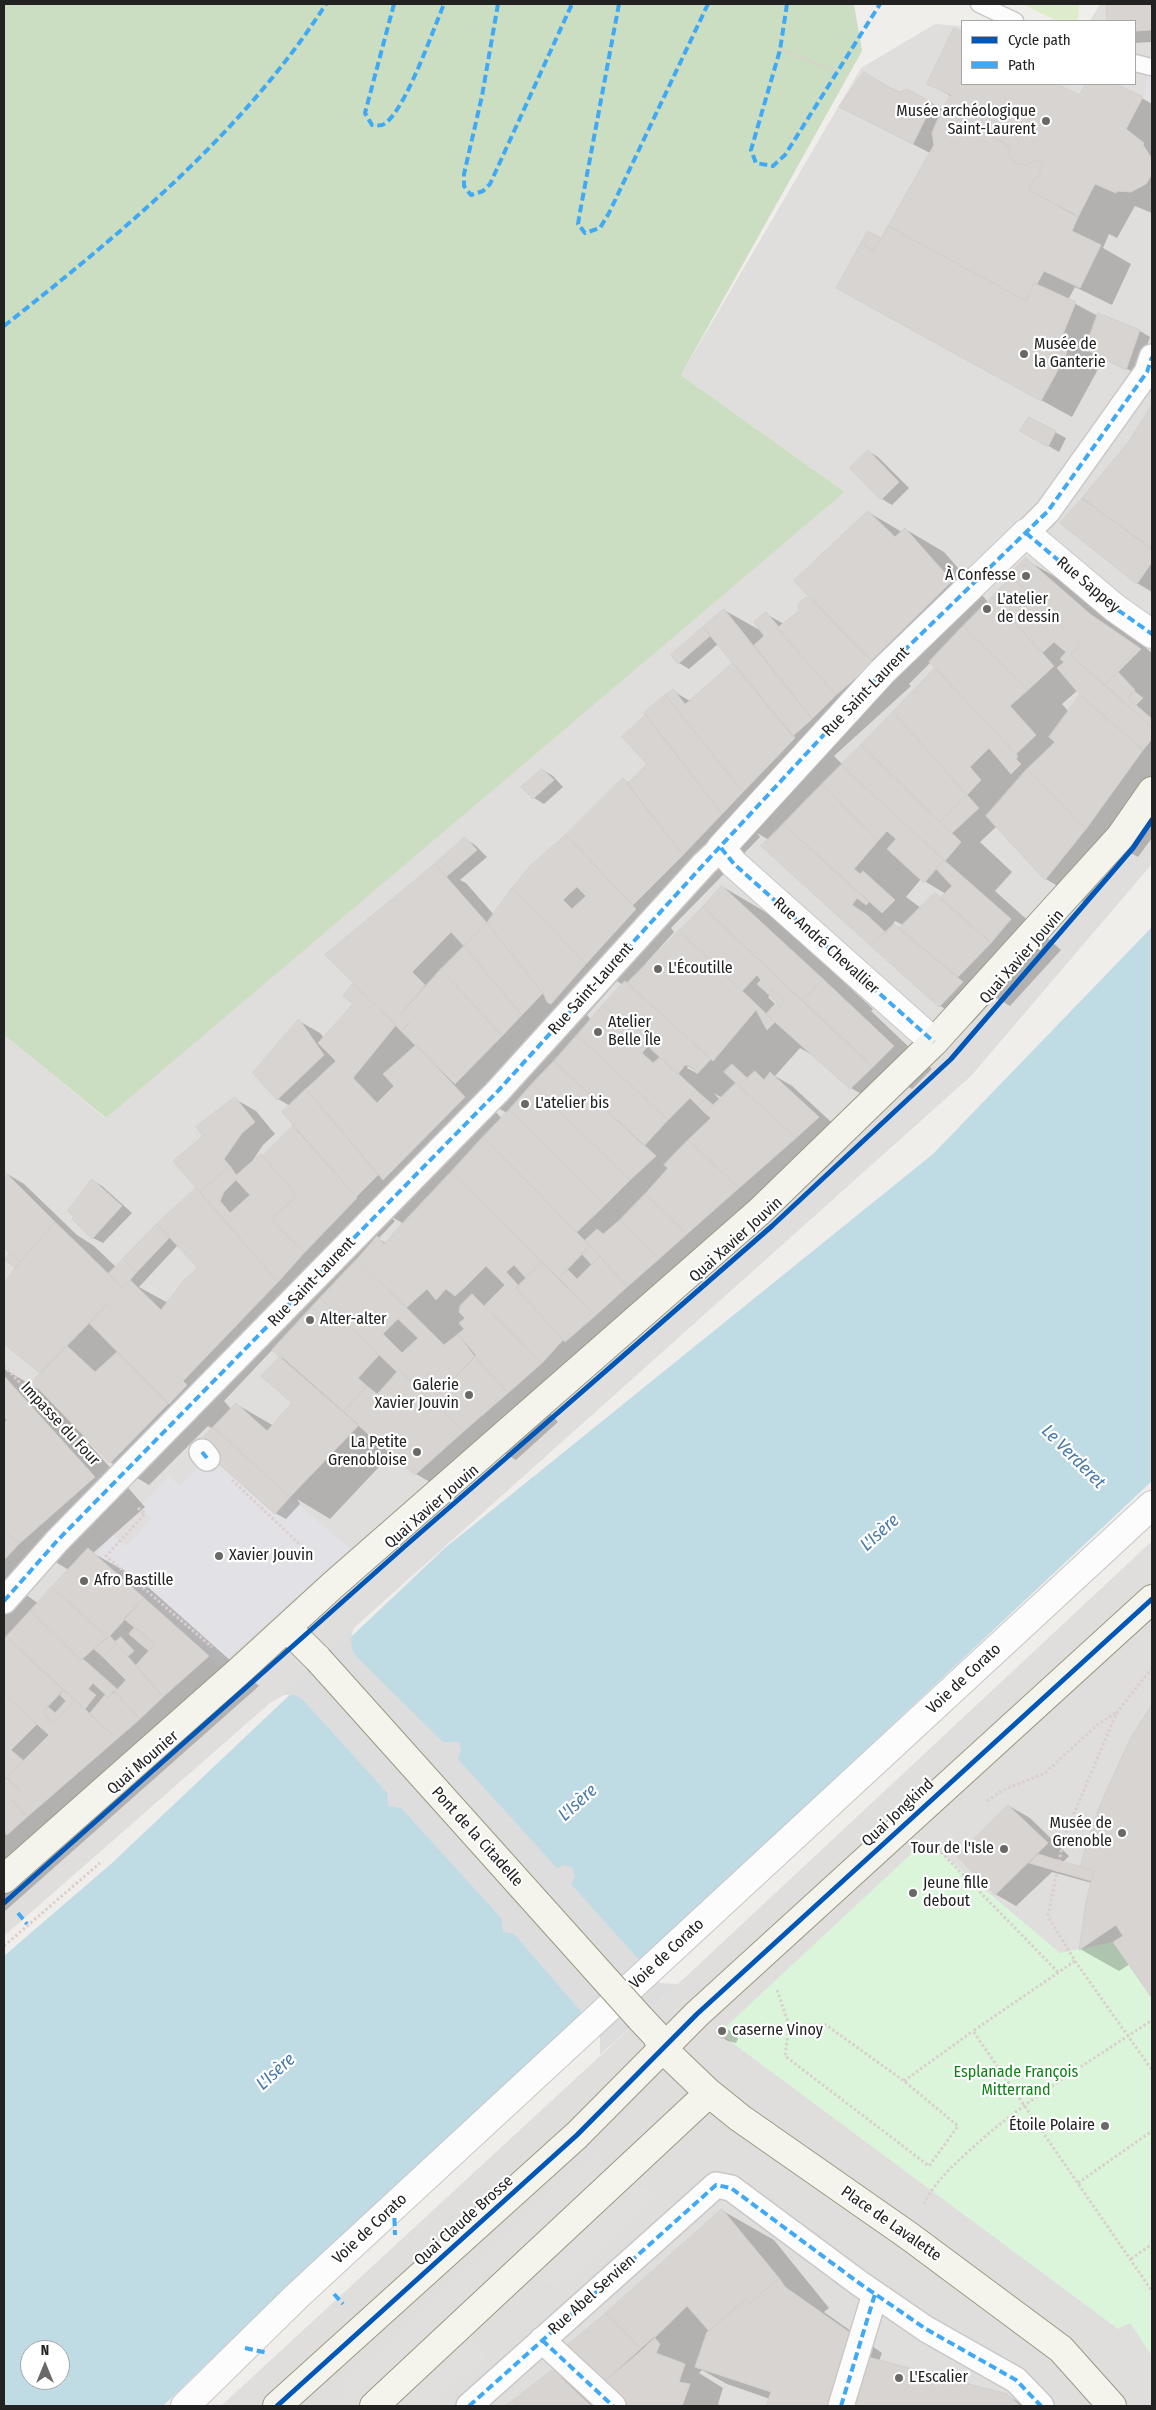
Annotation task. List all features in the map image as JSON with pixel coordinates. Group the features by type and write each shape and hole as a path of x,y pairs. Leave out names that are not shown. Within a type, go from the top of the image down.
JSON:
{"main road":[{"name":"Quai Xavier Jouvin","path":"287,1628 333,1585 760,1211 934,1042 1120,837 1152,791"},
{"name":"Quai Jongkind","path":"663,2049 726,1988 1152,1599"},
{"name":"Pont de la Citadelle","path":"287,1628 318,1659 656,2035 663,2049"},
{"name":"Quai Mounier","path":"4,1878 287,1628"},
{"name":"Place de Lavalette","path":"663,2049 740,2118 909,2236 1061,2349 1112,2406"},
{"name":"Quai Claude Brosse","path":"277,2406 578,2135 663,2049"},
{"path":"374,2406 710,2093"}],"street":[{"name":"Rue Saint-Laurent","path":"4,1601 57,1541 497,1092 882,672 1048,511 1147,372 1152,357"},
{"name":"Rue Sappey","path":"1026,533 1114,608 1152,634"},
{"name":"Rue André Chevallier","path":"722,848 734,864 934,1042"},
{"name":"Voie de Corato","path":"185,2406 304,2290 1152,1505"},
{"name":"Rue Abel Servien","path":"469,2406 716,2186 731,2188 875,2294"},
{"path":"842,2406 875,2294 926,2329 1016,2380 1041,2406"},
{"path":"542,2340 613,2406"}],"lane":[{"path":"979,4 1013,20"}],"path":[{"path":"780,50 839,72"},
{"path":"205,1455 312,1556 316,1563"},
{"path":"145,1514 106,1556 214,1649"},
{"path":"1152,1668 1117,1712 1064,1836 1048,1916 1075,1961 1152,2070"},
{"path":"986,1801 1003,1790 1045,1773 1097,1724 1117,1712"},
{"path":"930,1841 1058,1972"},
{"path":"4,1946 100,1863"},
{"path":"904,2081 1075,1961"},
{"path":"777,1990 789,2025 785,2056 929,2166 958,2126 904,2081 826,2025 789,2025"},
{"path":"929,2193 940,2177 1024,2105 1152,2020"},
{"path":"973,2031 1152,2290"},
{"path":"1078,2183 1152,2131"},
{"path":"1131,2259 1152,2244"}],"shaded area":[{"path":"1100,4 1152,4 1152,864 971,1076 270,1703 4,1936 4,1035 105,1118 845,492 681,375 861,68 935,24 961,26 961,85 1136,85 1136,20 1091,20"},
{"path":"1152,59 1152,104 1143,97"},
{"path":"209,1456 274,1514 290,1497 350,1549 219,1666 95,1555 113,1534 126,1546 152,1518 140,1507 169,1476 180,1486"},
{"path":"1152,1541 1152,2406 221,2406 678,1984"},
{"path":"596,2149 606,2177 663,2193 561,2287 531,2277 463,2340 481,2344 486,2357 432,2406 348,2406 342,2383"}],"green space":[{"path":"4,4 854,4 862,51 681,375 845,492 106,1118 4,1035"},
{"path":"1023,4 1079,4 1078,19 1075,20 1058,20"},
{"name":"Esplanade François Mitterrand","path":"926,1840 1060,1953 1113,1942 1152,1998 1152,2356 1130,2323 1118,2329 719,2033"}],"water":[{"path":"1152,927 1152,1481 568,2029 232,2339 163,2406 4,2406 4,1956 112,1863 445,1548 933,1154"}],"pier":[{"path":"354,1627 351,1638 352,1649 356,1656 443,1742 459,1742 461,1750 458,1759 557,1868 565,1865 573,1868 575,1877 571,1884 660,1983 678,1984 600,2055 600,2035 596,2029 514,1934 503,1932 501,1918 401,1808 388,1806 387,1793 303,1700 295,1695 284,1695 270,1703"}],"building":[{"path":"1107,4 1152,4 1152,30 1136,31 1136,20 1107,20"},
{"name":"Musée archéologique Saint-Laurent","path":"954,28 961,32 961,85 1059,85 1079,95 1085,85 1118,85 1143,97 1126,129 1144,143 1143,145 1152,159 1152,174 1146,184 1131,192 1117,191 1116,193 1095,184 1078,217 1029,190 1030,185 1041,173 1039,171 1043,164 1035,160 1028,165 1017,164 1009,157 1009,146 947,112 943,108 951,95 927,84"},
{"path":"864,72 900,92 907,89 933,103 913,144 839,107"},
{"path":"943,108 958,119 1009,146 1009,157 1017,164 1028,165 1035,160 1043,164 1039,171 1041,173 1030,185 1029,190 1075,214 1078,217 1072,231 1101,245 1080,288 1044,271 1037,284 1034,283 1026,301 888,226 934,145 932,133"},
{"path":"888,226 1026,301 1034,283 1076,302 1059,344 1067,349 1066,355 1041,401 836,288 861,243 874,251"},
{"path":"868,231 881,238 874,251 861,243"},
{"path":"1098,313 1140,330 1126,370 1085,349"},
{"path":"1152,405 1152,544 1150,548 1082,498 1127,444"},
{"path":"1029,417 1056,431 1048,447 1020,431"},
{"path":"868,450 899,482 881,500 850,468"},
{"path":"1082,499 1152,550 1152,562 1137,584 1060,523"},
{"path":"868,511 895,537 905,528 952,581 871,661 794,581"},
{"path":"1026,558 1090,614 1141,649 1105,685 1070,655 1081,645 1009,574"},
{"path":"1012,576 1081,645 1070,655 1152,727 1152,739 1143,750 1080,695 1057,668 1064,662 1060,659 1066,652 1054,642 1042,653 992,597"},
{"path":"806,597 814,601 873,663 836,695 777,628 798,612 798,605"},
{"path":"992,597 1054,666 1028,690 963,626"},
{"path":"724,609 812,719 794,735 794,738 703,627"},
{"path":"766,612 779,627 777,628 836,695 812,719 754,645 764,636 754,622"},
{"path":"963,626 1028,690 1010,706 1036,735 1016,754 929,662"},
{"path":"703,627 710,636 678,664 671,655"},
{"path":"733,663 795,738 743,792 665,695 673,689 685,704"},
{"path":"935,668 1018,756 1016,759 1021,764 1011,774 989,748 970,767 981,780 967,795 893,712"},
{"path":"1118,672 1135,690 1128,698 1152,719 1152,727 1105,685"},
{"path":"1134,691 1143,698 1136,705 1128,698"},
{"path":"665,695 743,792 722,814 644,713"},
{"path":"1080,695 1143,750 1086,829 1027,769 1055,742 1049,737"},
{"path":"893,712 967,795 940,822 861,745"},
{"path":"646,715 722,814 683,855 627,784 647,764 622,737"},
{"path":"861,745 961,842 945,861 841,765"},
{"path":"841,765 944,860 924,883 887,849 896,839 887,831 878,841 822,784"},
{"path":"542,769 554,780 533,799 521,787"},
{"path":"1027,769 1086,829 1045,880 986,816"},
{"path":"623,778 683,855 633,905 566,835"},
{"path":"822,784 878,841 854,869 860,874 863,871 895,900 882,913 783,824"},
{"path":"967,795 979,808 952,833 940,822"},
{"path":"783,824 869,902 866,905 857,898 852,905 867,915 885,932 871,946 761,846"},
{"path":"566,835 636,909 586,964 512,888 531,865","holes":["577,887 586,896 572,909 563,900"]},
{"path":"465,837 477,850 446,877 435,864"},
{"path":"944,860 1011,919 991,943 940,898 952,886 936,869"},
{"path":"435,864 487,923 464,946 451,932 412,972 425,985 401,1014 410,1023 401,1031 325,955"},
{"path":"722,886 823,979 802,1001 703,907"},
{"path":"512,888 586,964 551,1004 547,1002 543,993 487,923"},
{"path":"935,893 991,943 958,977 899,928"},
{"path":"703,907 873,1067 850,1089 766,1014 773,1006 777,1010 785,1002 773,990 768,994 757,984 761,980 757,975 742,991 679,931"},
{"path":"487,923 543,993 522,1015 464,946"},
{"path":"894,924 963,982 939,1007 871,946"},
{"path":"679,931 775,1022 767,1030 756,1010 713,1061 627,983"},
{"path":"464,946 522,1015 502,1036 441,969"},
{"path":"441,969 502,1036 455,1084 401,1031 410,1023 401,1014"},
{"path":"823,979 894,1046 873,1067 802,1001"},
{"path":"625,981 711,1059 697,1074 692,1067 685,1065 678,1074 603,1005"},
{"path":"353,984 396,1025 353,1078 377,1103 394,1086 383,1074 416,1045 465,1097 383,1180 306,1089 336,1061 318,1043 353,1004 343,996"},
{"path":"773,990 785,1002 777,1010 773,1006 777,1002 768,994"},
{"path":"603,1005 648,1046 642,1053 653,1063 660,1057 697,1091 668,1120 577,1035"},
{"path":"299,1019 324,1055 277,1100 253,1073"},
{"path":"577,1035 668,1120 644,1146 554,1061"},
{"path":"554,1061 656,1156 630,1180 532,1084"},
{"path":"732,1064 747,1078 739,1086 724,1072"},
{"path":"755,1071 764,1080 770,1072 819,1117 796,1138 739,1086"},
{"path":"736,1083 796,1138 739,1188 688,1140 711,1118 705,1113"},
{"path":"532,1084 630,1180 605,1205 509,1110"},
{"path":"306,1089 378,1175 356,1197 282,1112"},
{"path":"697,1091 706,1099 698,1106 690,1098"},
{"path":"235,1097 255,1122 242,1133 224,1159 230,1166 200,1192 173,1161 203,1136 196,1127"},
{"path":"706,1099 713,1105 705,1113 698,1106"},
{"path":"509,1110 605,1205 577,1232 483,1137"},
{"path":"293,1126 357,1198 304,1253 271,1219 297,1196 263,1156"},
{"path":"483,1137 590,1246 558,1279 451,1172"},
{"path":"688,1140 739,1188 687,1234 645,1194 668,1168 664,1165"},
{"path":"261,1154 297,1196 271,1219 304,1253 278,1282 200,1192 230,1166 236,1175","holes":["236,1180 250,1195 230,1213 220,1201 224,1192"]},
{"path":"4,1171 55,1222 20,1262 4,1248"},
{"path":"451,1172 542,1262 526,1278 514,1265 506,1272 518,1285 516,1288 563,1340 542,1363 484,1306 505,1285 486,1266 465,1287 402,1224"},
{"path":"92,1179 122,1206 92,1239 72,1219 74,1217 68,1211"},
{"path":"196,1188 278,1282 183,1381 107,1305 40,1373 4,1344 4,1284 15,1268 55,1222 123,1288 130,1280 161,1310 185,1279 198,1268 157,1224"},
{"path":"645,1194 687,1234 659,1259 620,1220"},
{"path":"620,1220 659,1259 627,1287 585,1240 597,1229 603,1234"},
{"path":"157,1224 170,1237 137,1272 123,1259"},
{"path":"402,1224 465,1287 455,1296 446,1289 436,1300 427,1289 406,1308 357,1259 377,1236 384,1244"},
{"path":"590,1246 600,1256 591,1264 582,1254"},
{"path":"10,1253 20,1262 15,1268 5,1260"},
{"path":"600,1256 627,1287 596,1315 558,1279 567,1269 577,1279"},
{"path":"123,1259 137,1272 123,1288 108,1274"},
{"path":"357,1259 444,1345 458,1334 476,1355 432,1401 399,1370 397,1372 320,1298","holes":["398,1319 418,1338 402,1353 383,1334"]},
{"path":"542,1262 596,1315 565,1342 516,1288"},
{"path":"472,1294 542,1363 508,1393 475,1357 458,1334 464,1329 459,1323 465,1318 459,1312 460,1306"},
{"path":"320,1298 379,1355 358,1378 367,1386 343,1412 272,1350"},
{"path":"107,1305 187,1385 169,1404 89,1323"},
{"path":"67,1346 95,1372 117,1352 168,1404 110,1463 32,1382"},
{"path":"281,1356 359,1425 290,1497 213,1427 236,1403 267,1431 292,1403 261,1376"},
{"path":"475,1357 508,1393 464,1431 432,1401"},
{"path":"399,1370 464,1431 415,1475 343,1412 367,1386 377,1394"},
{"path":"4,1376 95,1477 20,1543 4,1532 4,1423 7,1420 4,1417"},
{"path":"213,1427 290,1497 275,1514 197,1444"},
{"path":"4,1532 20,1543 4,1560"},
{"path":"88,1548 144,1598 108,1638 52,1587"},
{"path":"52,1587 107,1637 81,1660 30,1611"},
{"path":"144,1598 209,1656 163,1697 136,1665 155,1644 124,1619"},
{"path":"30,1611 81,1660 83,1659 117,1689 115,1692 108,1697 93,1683 88,1689 96,1695 85,1709 6,1637"},
{"path":"135,1627 155,1644 149,1651 129,1634"},
{"path":"110,1636 117,1644 103,1657 94,1649"},
{"path":"6,1637 63,1690 43,1712 53,1723 75,1700 117,1739 27,1817 12,1800 21,1791 6,1778 49,1735 4,1694 4,1640"},
{"path":"121,1637 134,1651 128,1656 115,1642"},
{"path":"117,1644 163,1697 140,1719 115,1692 126,1680 103,1657"},
{"path":"63,1690 75,1700 53,1723 43,1712 48,1707 55,1713 66,1701 60,1695"},
{"path":"114,1691 140,1719 117,1739 89,1714 105,1695 108,1697"},
{"path":"4,1694 37,1724 11,1750 24,1761 6,1778 4,1776"},
{"name":"Musée de Grenoble","path":"1152,1705 1152,1998 1113,1942 1123,1936 1116,1925 1079,1950 1086,1902 1094,1871 1080,1866 1098,1810 1130,1739"},
{"path":"7,1778 21,1791 12,1800 27,1817 7,1835 4,1831 4,1781"},
{"name":"Tour de l'Isle","path":"1008,1805 1048,1843 995,1895 957,1856"},
{"path":"1038,1854 1094,1871 1091,1881 1029,1863"},
{"name":"caserne Vinoy","path":"724,2026 727,2027 727,2037 720,2038 717,2037 716,2030 717,2027"},
{"path":"722,2209 779,2278 749,2304 745,2300 709,2331 687,2306 642,2350 606,2313"},
{"path":"779,2278 785,2287 852,2334 828,2406 766,2406 771,2392 695,2367 707,2332 745,2300 749,2304"},
{"path":"606,2313 642,2350 604,2382 567,2346"},
{"path":"654,2337 660,2344 656,2353 685,2364 679,2382 690,2384 682,2406 628,2406 604,2382"},
{"path":"868,2357 1007,2394 1020,2406 856,2406"},
{"path":"551,2371 554,2371 591,2406 519,2406 514,2400"},
{"path":"514,2400 519,2406 505,2406"}],"marked path":[{"path":"4,326 136,217 219,138 257,96 293,51 326,4"},
{"path":"394,4 365,113 372,125 385,123 397,110 420,65 444,4"},
{"path":"498,4 482,96 464,174 464,186 471,195 483,191 490,184 572,4"},
{"path":"619,4 578,224 585,233 600,228 609,213 708,4"},
{"path":"787,4 780,50 751,150 756,163 773,166 785,155 880,4"},
{"path":"4,1601 57,1541 497,1092 882,672 1048,511 1147,372 1152,357"},
{"path":"1026,533 1115,608 1152,634"},
{"path":"721,848 734,864 934,1042"},
{"path":"202,1452 207,1458"},
{"path":"18,1913 27,1924"},
{"path":"469,2406 716,2185 731,2188 859,2283 926,2329 1016,2380 1041,2406"},
{"path":"394,2206 395,2235"},
{"path":"334,2294 343,2304"},
{"path":"841,2406 875,2294"},
{"path":"542,2340 613,2406"},
{"path":"245,2348 268,2353"}],"cycle path":[{"path":"4,1903 404,1547 772,1226 951,1059 1133,848 1152,820"},
{"path":"277,2406 577,2135 697,2014 1152,1599"}],"place":[{"name":"Musée archéologique Saint-Laurent","path":"1046,121"},
{"name":"Musée de la Ganterie","path":"1024,354"},
{"name":"À Confesse","path":"1026,576"},
{"name":"L'atelier de dessin","path":"987,609"},
{"name":"L'Écoutille","path":"658,969"},
{"name":"Atelier Belle Île","path":"598,1032"},
{"name":"L'atelier bis","path":"525,1104"},
{"name":"Alter-alter","path":"310,1320"},
{"name":"Galerie Xavier Jouvin","path":"469,1395"},
{"name":"La Petite Grenobloise","path":"417,1452"},
{"name":"Xavier Jouvin","path":"219,1556"},
{"name":"Afro Bastille","path":"84,1581"},
{"name":"Musée de Grenoble","path":"1122,1833"},
{"name":"Tour de l'Isle","path":"1004,1849"},
{"name":"Jeune fille debout","path":"913,1893"},
{"name":"caserne Vinoy","path":"722,2031"},
{"name":"Étoile Polaire","path":"1105,2126"},
{"name":"L'Escalier","path":"899,2378"}],"water label":[{"name":"Le Verderet","path":"1073,1457"},
{"name":"L'Isère","path":"880,1533"},
{"name":"L'Isère","path":"578,1803"},
{"name":"L'Isère","path":"276,2072"}]}
